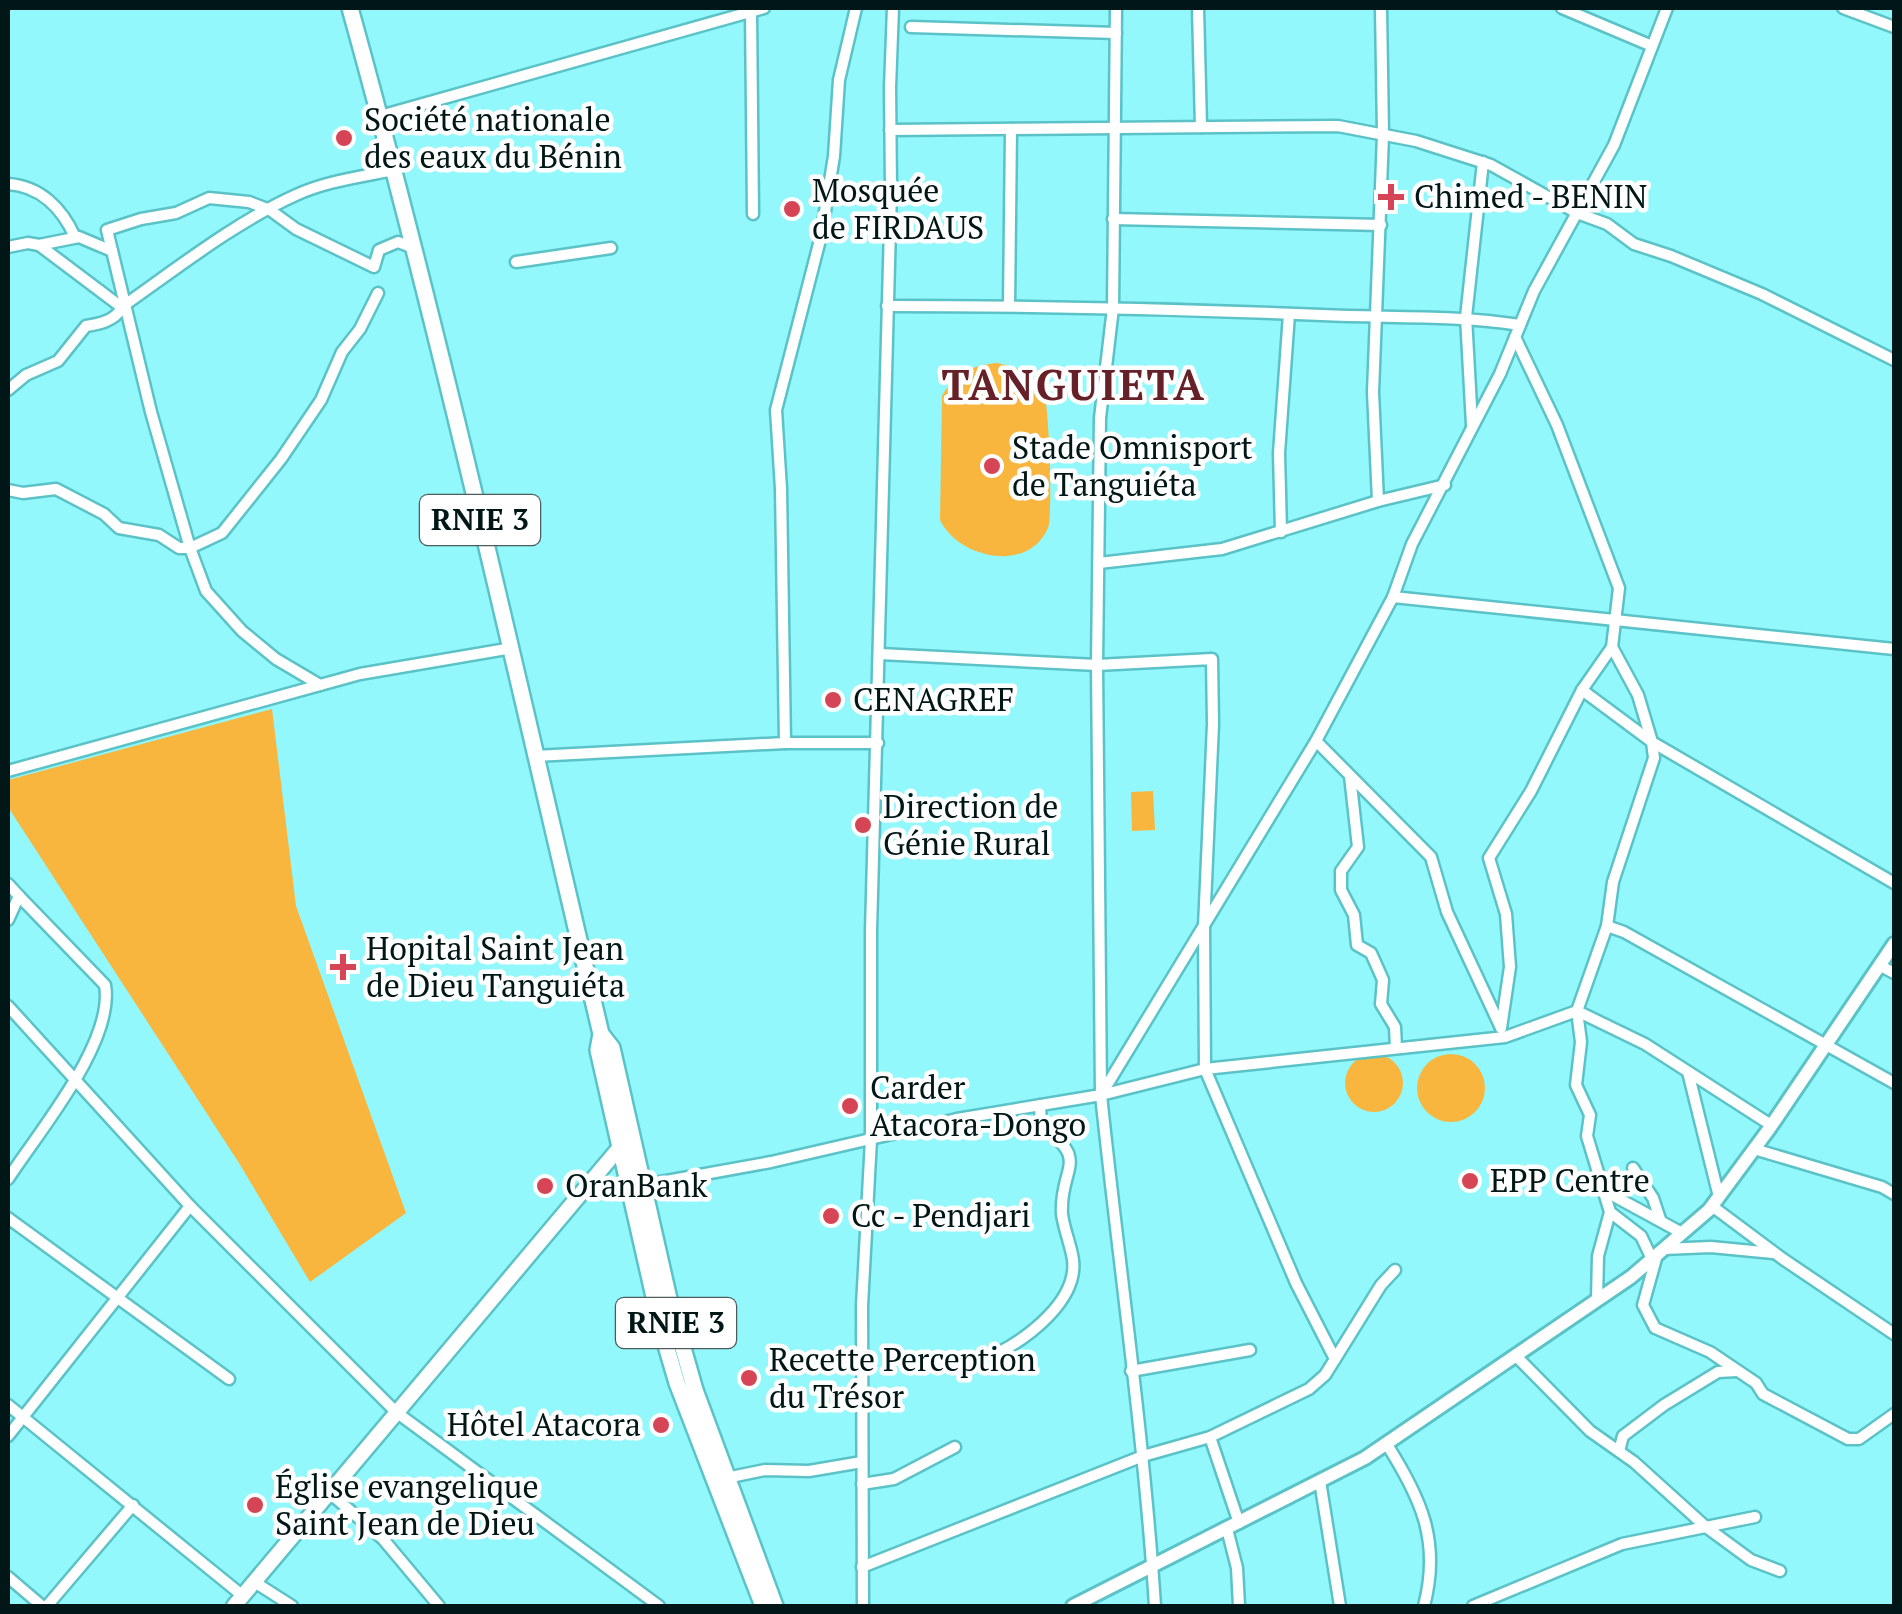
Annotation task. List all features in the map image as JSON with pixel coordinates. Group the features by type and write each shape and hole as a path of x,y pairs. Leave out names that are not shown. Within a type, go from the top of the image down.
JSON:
{"highway":[{"name":"RNIE 3","path":"350,8 414,248 512,648 601,1034 612,1048 662,1332 726,1478 775,1606"},
{"name":"RNIE 3","path":"628,1146 644,1185 688,1393 762,1606"}],"main road":[{"path":"239,1601 396,1412 628,1146"}],"street":[{"path":"380,116 764,8"},
{"path":"785,744 776,410 821,236 834,156 839,80 856,8"},
{"path":"863,1606 862,1306 870,1139 871,930 893,8"},
{"path":"1116,8 1113,308 1100,418 1097,664 1102,1095 1143,1456 1155,1606"},
{"path":"1198,8 1201,127"},
{"path":"1378,500 1374,392 1384,135 1381,8"},
{"path":"1562,8 1652,46"},
{"path":"1102,1095 1316,741 1393,597 1412,544 1472,431 1534,291 1614,145 1668,8"},
{"path":"1842,8 1894,27"},
{"path":"751,11 752,214"},
{"path":"912,27 1116,33"},
{"path":"890,130 1338,126 1384,135 1483,162 1577,213 1607,224 1634,244 1762,294 1894,360"},
{"path":"1009,306 1011,129"},
{"path":"1472,431 1466,317 1483,162"},
{"path":"8,390 26,375 58,361 86,326 117,315 296,195 393,170"},
{"path":"8,184 24,185 56,204 74,237"},
{"path":"320,685 276,659 242,631 206,590 190,548 152,412 106,230 142,218 176,213 209,198 248,202 270,210 296,229 374,267 379,250 398,242 414,248"},
{"path":"1113,219 1381,225"},
{"path":"8,247 74,237 112,251"},
{"path":"39,245 125,308"},
{"path":"516,262 611,248"},
{"path":"8,490 23,493 56,489 104,514 119,528 159,536 179,548 190,548 222,533 282,459 321,400 342,352 360,330 378,293"},
{"path":"887,306 1466,317 1520,325"},
{"path":"1281,532 1279,453 1289,314"},
{"path":"1503,1032 1510,967 1506,914 1489,858 1531,791 1582,690 1612,647 1620,588 1557,425 1515,337"},
{"path":"1099,563 1222,549 1378,500 1445,485"},
{"path":"1393,597 1894,649"},
{"path":"1612,647 1638,695 1654,758 1613,882 1607,926 1577,1011 1581,1042 1576,1085 1590,1114 1587,1136 1610,1212 1658,1254"},
{"path":"8,771 360,674 512,648"},
{"path":"880,654 1097,664 1212,659 1214,724 1204,926 1205,1069 1296,1283 1335,1359"},
{"path":"1582,690 1652,742 1894,883"},
{"path":"1316,741 1431,857 1446,912 1503,1032"},
{"path":"536,756 878,743"},
{"path":"1350,775 1358,847 1342,871 1341,890 1354,915 1357,944 1370,952 1383,980 1381,1004 1395,1027 1396,1048"},
{"path":"8,884 105,985 108,1001 104,1023 90,1056 8,1179"},
{"path":"8,920 19,896"},
{"path":"1607,926 1894,1083"},
{"path":"1073,1606 1386,1444 1658,1254 1715,1202 1894,944"},
{"path":"1881,966 1894,973"},
{"path":"8,1006 190,1206 396,1412 658,1606"},
{"path":"644,1185 771,1162 958,1118 1102,1095 1205,1069 1503,1032 1577,1011 1645,1044 1772,1125"},
{"path":"1688,1072 1715,1202 1775,1253 1894,1334"},
{"path":"998,1353 1014,1345 1050,1314 1063,1298 1074,1265 1062,1214 1071,1157 1064,1142 1041,1127 1040,1105"},
{"path":"1754,1148 1894,1194"},
{"path":"1633,1168 1653,1198 1660,1220"},
{"path":"1602,1189 1682,1233"},
{"path":"8,1436 190,1206"},
{"path":"1597,1300 1598,1256 1610,1212"},
{"path":"8,1218 229,1379"},
{"path":"1658,1254 1711,1246 1775,1253"},
{"path":"1658,1254 1643,1305 1655,1328 1710,1352 1756,1382 1763,1394 1848,1439 1859,1439 1894,1414"},
{"path":"862,1568 1143,1456 1210,1437 1309,1389 1324,1376 1380,1285 1395,1270"},
{"path":"1132,1371 1250,1350"},
{"path":"1516,1356 1590,1430 1619,1450 1706,1527 1751,1560 1780,1572"},
{"path":"1619,1450 1623,1436 1664,1405 1718,1372 1740,1372"},
{"path":"8,1406 133,1505 239,1601"},
{"path":"1210,1437 1233,1526 1239,1606"},
{"path":"1386,1444 1408,1478 1428,1527 1432,1565 1424,1606"},
{"path":"862,1484 894,1479 955,1447"},
{"path":"726,1478 765,1470 810,1471 862,1462"},
{"path":"1320,1480 1340,1606"},
{"path":"330,1494 383,1539 440,1606"},
{"path":"8,1578 45,1606 133,1505"},
{"path":"1472,1606 1622,1544 1755,1517"},
{"path":"256,1583 292,1606"}],"shaded area":[{"path":"997,363 1023,371 1043,389 1049,434 1048,528 1038,542 1010,556 993,556 962,544 940,520 942,396 952,381 965,372"},
{"path":"272,709 296,906 406,1213 310,1282 239,1163 8,807 8,780"},
{"path":"1153,791 1155,830 1132,831 1131,792"},
{"path":"1374,1054 1394,1063 1403,1083 1394,1103 1374,1112 1354,1103 1345,1083 1354,1063"},
{"path":"1451,1054 1464,1056 1475,1064 1483,1075 1483,1101 1475,1112 1464,1120 1451,1122 1438,1120 1427,1112 1419,1101 1417,1088 1419,1075 1427,1064 1438,1056"}],"place":[{"name":"Société nationale des eaux du Bénin","path":"344,138"},
{"name":"Chimed - BENIN","path":"1391,197"},
{"name":"Mosquée de FIRDAUS","path":"792,209"},
{"name":"Stade Omnisport de Tanguiéta","path":"992,466"},
{"name":"CENAGREF","path":"833,700"},
{"name":"Direction de Génie Rural","path":"863,825"},
{"name":"Hopital Saint Jean de Dieu Tanguiéta","path":"343,967"},
{"name":"Carder Atacora-Dongo","path":"850,1106"},
{"name":"EPP Centre","path":"1470,1181"},
{"name":"OranBank","path":"545,1186"},
{"name":"Cc - Pendjari","path":"831,1216"},
{"name":"Recette Perception du Trésor","path":"749,1378"},
{"name":"Hôtel Atacora","path":"661,1425"},
{"name":"Église evangelique Saint Jean de Dieu","path":"255,1505"}],"district":[{"name":"TANGUIETA","path":"1074,385"}]}
